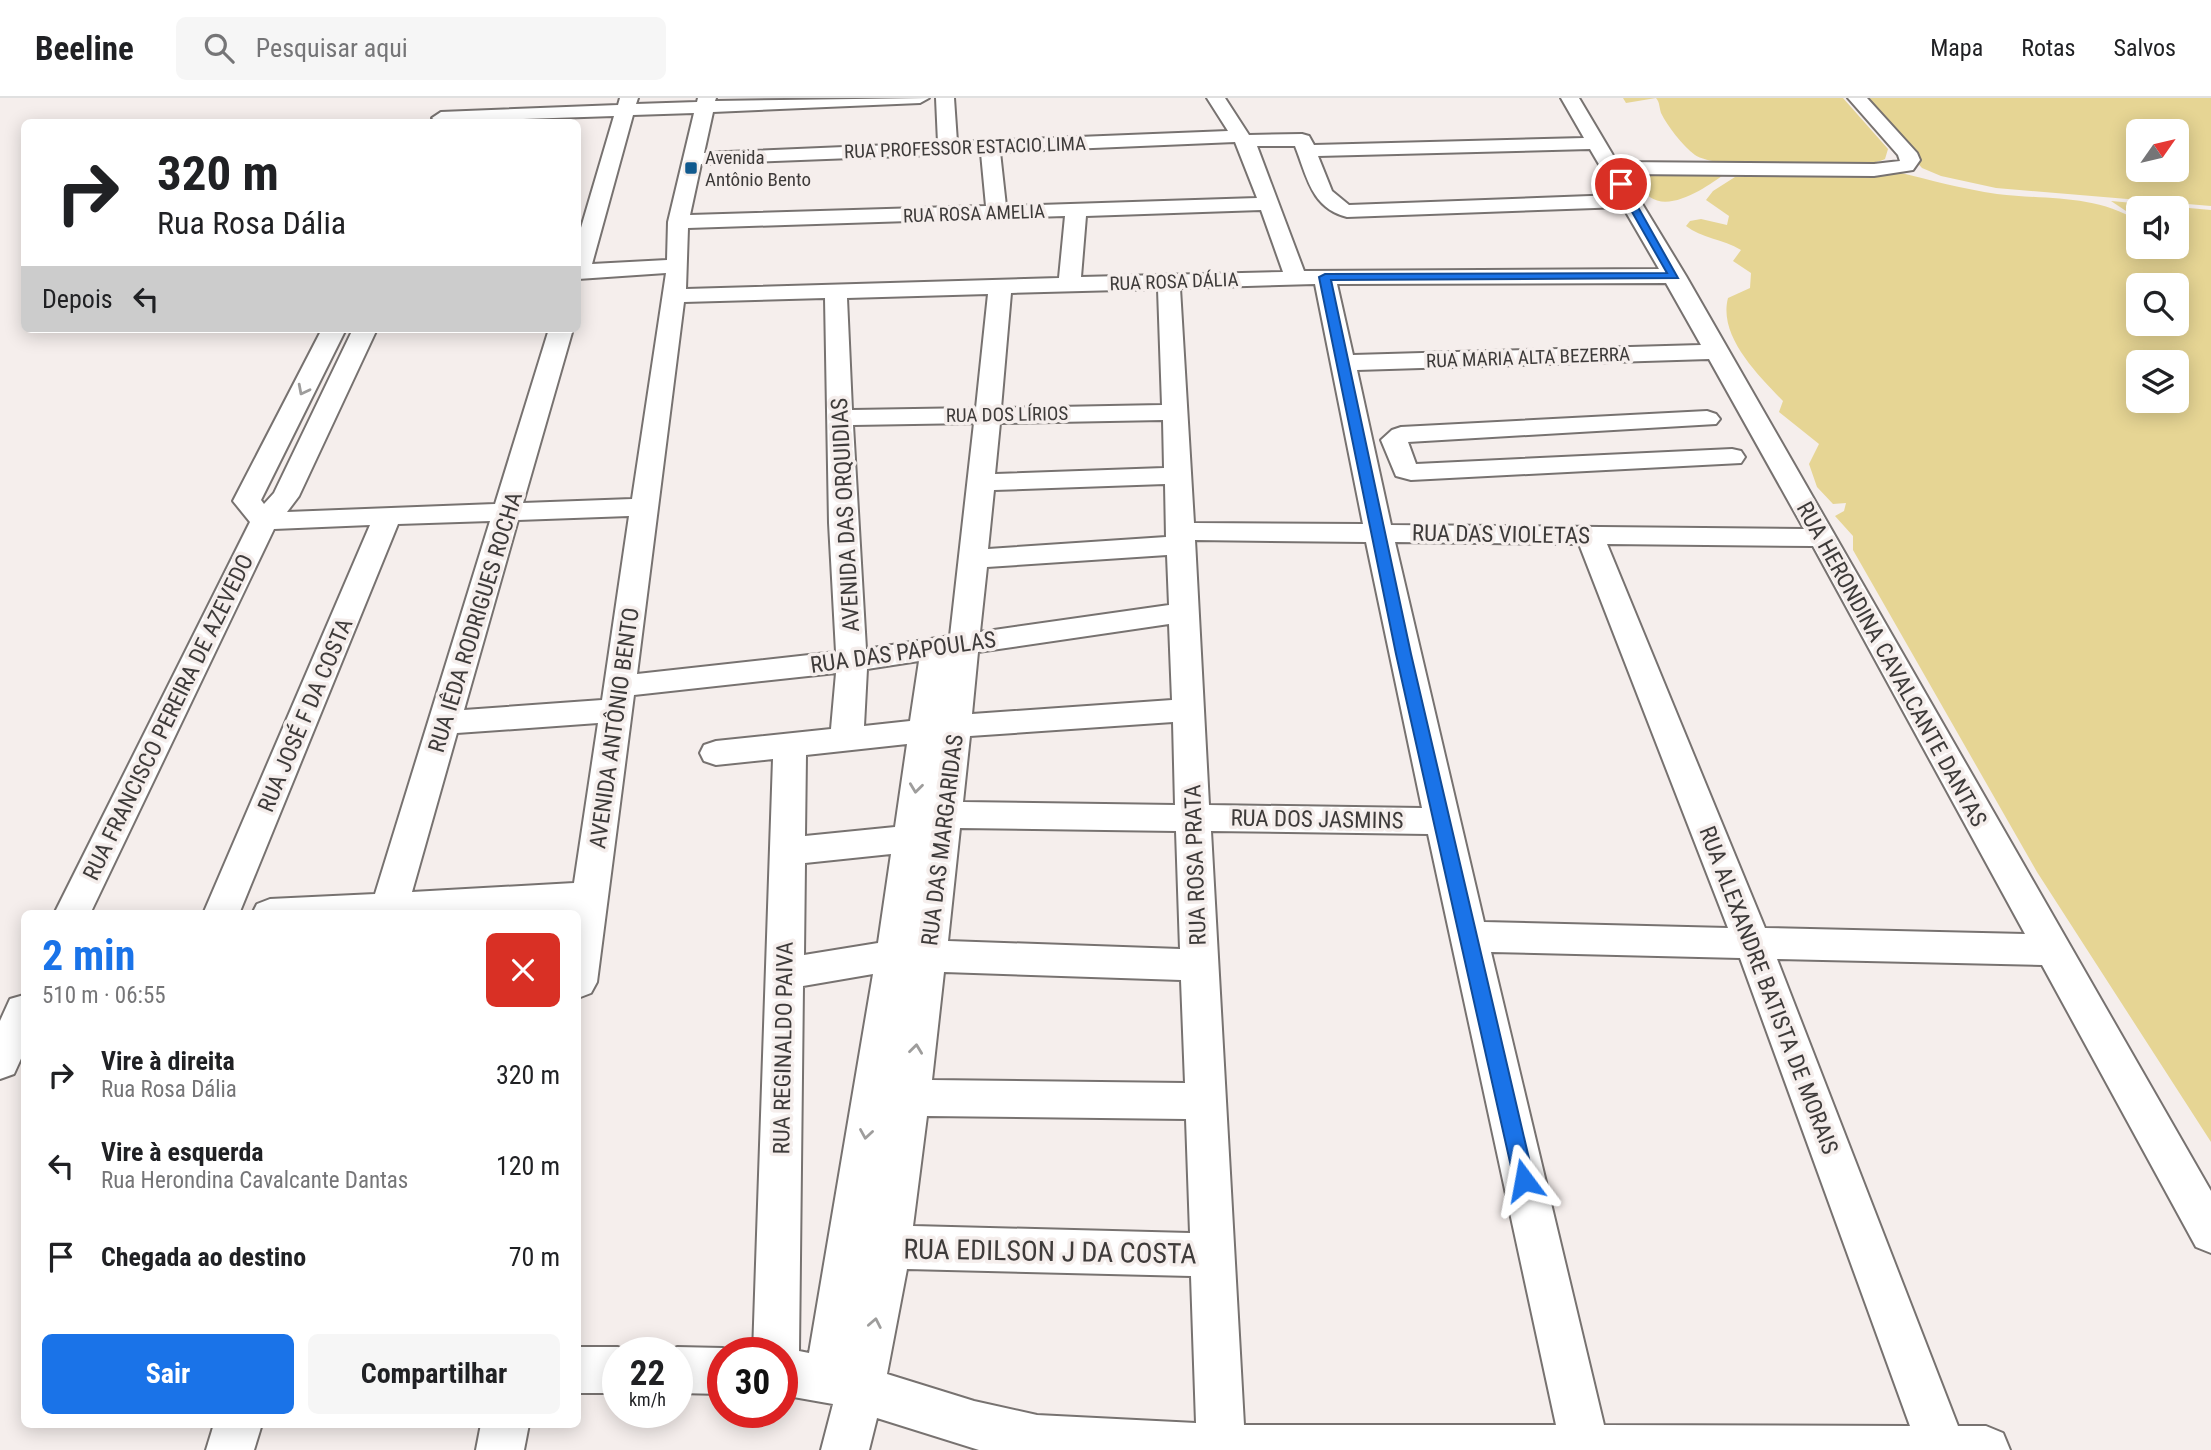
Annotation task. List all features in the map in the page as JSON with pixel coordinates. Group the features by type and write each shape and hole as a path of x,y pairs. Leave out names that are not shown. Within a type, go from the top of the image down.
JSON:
{"street":[{"path":"441,119 452,98"},
{"path":"464,119 475,98"},
{"path":"474,119 626,104 920,98"},
{"path":"945,98 948,147"},
{"path":"1216,98 1240,138 1310,278 1343,363 1442,821 1585,1450"},
{"name":"RUA HERONDINA CAVALCANTE DANTAS","path":"1570,98 1675,276 1714,352 1822,538 2211,1232"},
{"path":"1611,168 1874,170 1906,166 1910,160 1907,153 1857,98"},
{"name":"AVENIDA ANTÔNIO BENTO","path":"581,962 678,266 711,103"},
{"path":"581,262 626,104"},
{"name":"RUA PROFESSOR ESTACIO LIMA","path":"699,159 990,145 1240,138 1303,145 1596,144"},
{"path":"990,145 997,213"},
{"path":"1303,145 1326,199 1338,209 1361,212 1630,201"},
{"name":"RUA ROSA AMELIA","path":"685,222 1271,204"},
{"path":"1069,285 1076,210"},
{"path":"581,272 678,266"},
{"name":"RUA ROSA DÁLIA","path":"674,296 1310,278 1675,276"},
{"name":"RUA ROSA PRATA","path":"1169,281 1221,1450"},
{"name":"RUA DAS MARGARIDAS","path":"824,1380 890,1247 909,1098 910,838 939,729 950,645 971,559 1000,287"},
{"name":"AVENIDA DAS ORQUIDIAS","path":"836,292 839,418 852,661 847,738"},
{"path":"332,333 247,500 264,521 645,507"},
{"name":"RUA FRANCISCO PEREIRA DE AZEVEDO","path":"74,910 264,521 286,496 363,333"},
{"name":"RUA IÊDA RODRIGUES ROCHA","path":"388,910 560,333"},
{"name":"RUA MARIA ALTA BEZERRA","path":"1343,363 1714,352"},
{"name":"RUA DOS LÍRIOS","path":"839,418 1175,412"},
{"path":"1707,419 1401,435 1394,440 1396,452 1405,470 1411,472 1732,457"},
{"path":"1362,455 1396,452"},
{"path":"981,482 1178,476"},
{"name":"RUA JOSÉ F DA COSTA","path":"223,910 388,516"},
{"name":"RUA DAS VIOLETAS","path":"971,559 1181,538 1378,532 1822,538"},
{"name":"RUA ALEXANDRE BATISTA DE MORAIS","path":"1589,535 1752,941 1964,1449"},
{"name":"RUA DAS PAPOULAS","path":"444,723 1184,612"},
{"path":"716,752 939,729 1189,710"},
{"name":"RUA DAS MARGARIDAS","path":"824,1380 911,956 945,815 939,729"},
{"name":"RUA REGINALDO PAIVA","path":"776,1337 790,744"},
{"path":"945,815 1193,818"},
{"name":"RUA DOS JASMINS","path":"1193,818 1442,821"},
{"path":"787,851 910,838"},
{"path":"388,910 591,896"},
{"path":"1469,937 1752,941 2052,950"},
{"path":"785,974 911,956 1199,965"},
{"path":"0,1062 21,1017"},
{"path":"909,1098 1205,1101"},
{"name":"RUA EDILSON J DA COSTA","path":"890,1247 1211,1255"},
{"path":"581,1370 602,1370"},
{"path":"824,1380 974,1425 1037,1439 1221,1450 1964,1449"},
{"path":"824,1380 845,1450"},
{"path":"230,1450 237,1428"},
{"path":"500,1450 504,1428"}],"shaded area":[{"path":"1623,98 1656,98 1626,103"},
{"path":"1656,98 1843,98 1888,149 1885,159 1849,166 1758,166 1708,160 1695,155 1676,136 1661,113"},
{"path":"1859,98 2211,98 2211,206 2189,204 2189,196 2126,196 2126,199 1996,188 1941,176 1922,168"},
{"path":"1653,171 1726,173 1693,194 1668,202 1656,200 1646,194 1638,181"},
{"path":"1897,172 1997,194 2087,202 2126,215 2126,259 2189,259 2189,208 2211,210 2211,1142 2037,872 1853,550 1853,536 1835,516 1844,511 1846,503 1833,504 1817,487 1809,464 1819,444 1779,412 1783,401 1752,367 1734,340 1726,312 1728,298 1750,288 1751,273 1733,261 1741,250 1686,226 1690,221 1701,219 1727,225 1729,216 1706,200 1713,191 1735,177"},
{"path":"2111,201 2126,202 2126,211"}],"place":[{"name":"Avenida Antônio Bento","path":"691,168"}],"route":[{"path":"1524,1180 1404,654 1325,277 1675,276 1621,184"}]}
